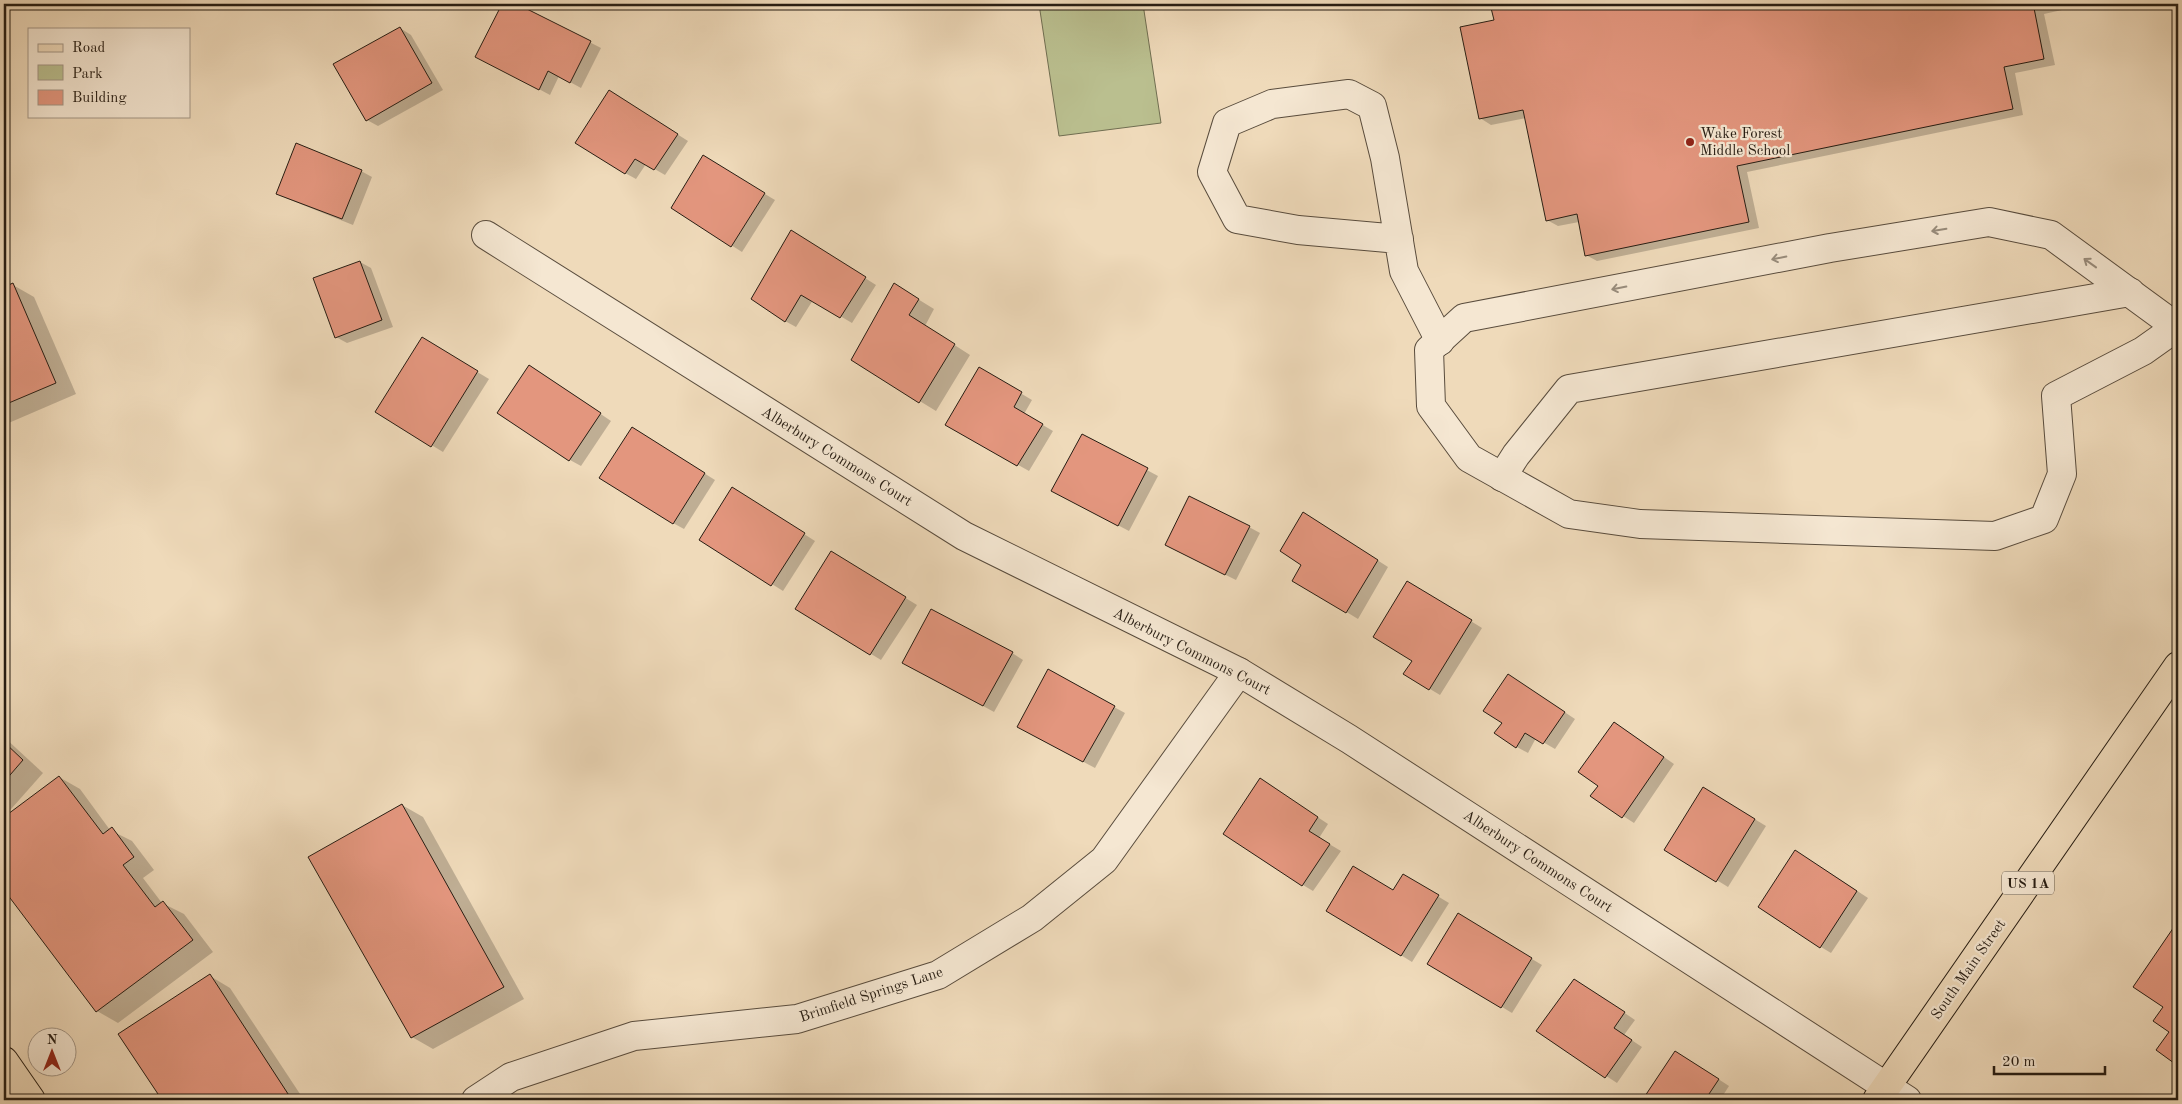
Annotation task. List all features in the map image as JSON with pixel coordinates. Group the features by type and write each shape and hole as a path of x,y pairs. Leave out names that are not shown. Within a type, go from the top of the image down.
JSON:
{"main road":[{"name":"South Main Street","path":"1890,1096 2178,666"},
{"path":"4,1061 31,1100"}],"street":[{"path":"1399,239 1298,230 1237,219 1212,172 1227,123 1272,104 1349,94 1372,106 1386,158 1399,239 1404,271 1440,341"},
{"path":"1989,222 2051,235 2130,292 2178,327 2143,350 2056,396 2062,474 2044,519 1995,536 1640,524 1569,514 1468,458 1431,406 1430,350 1464,318 1830,248 1989,222"},
{"name":"Alberbury Commons Court","path":"486,235 964,536 1239,672 1349,739 1890,1096"},
{"path":"1502,477 1516,455 1569,389 2130,292"},
{"name":"Brimfield Springs Lane","path":"476,1100 512,1077 634,1036 797,1018 938,975 1032,918 1104,860 1213,711 1239,672"}],"green space":[{"path":"1039,4 1143,4 1161,123 1059,136"}],"building":[{"path":"502,4 517,4 591,41 570,83 548,71 539,90 475,57"},
{"name":"Wake Forest Middle School","path":"1490,4 2051,4 2034,8 2044,59 2004,67 2013,109 1737,166 1749,222 1585,256 1577,214 1546,221 1523,110 1479,119 1460,27 1494,20"},
{"path":"400,27 432,83 366,121 333,64"},
{"path":"609,90 678,134 654,170 635,159 625,174 575,143"},
{"path":"296,143 362,170 342,219 276,194"},
{"path":"703,155 765,193 731,247 671,208"},
{"path":"791,230 866,277 840,318 801,295 785,322 751,299"},
{"path":"360,261 382,320 335,338 313,278"},
{"path":"13,283 56,383 4,405 4,287"},
{"path":"894,283 919,299 909,315 955,344 919,403 851,360"},
{"path":"422,337 478,371 431,447 375,412"},
{"path":"529,365 601,413 569,461 497,413"},
{"path":"979,367 1022,392 1014,407 1043,424 1017,466 945,425"},
{"path":"632,427 705,473 673,524 599,478"},
{"path":"1082,434 1148,468 1118,526 1051,491"},
{"path":"732,487 805,533 771,586 699,540"},
{"path":"1189,496 1250,526 1225,575 1165,545"},
{"path":"1303,512 1378,560 1346,613 1292,581 1301,565 1280,551"},
{"path":"831,551 906,597 870,655 795,609"},
{"path":"1407,581 1472,620 1429,690 1403,674 1412,661 1373,637"},
{"path":"931,609 1013,652 983,706 902,663"},
{"path":"1048,669 1115,706 1083,762 1017,727"},
{"path":"1508,674 1565,712 1543,744 1525,733 1516,748 1494,733 1502,723 1483,711"},
{"path":"1614,722 1664,757 1622,818 1590,796 1598,786 1578,772"},
{"path":"4,742 23,760 4,782"},
{"path":"59,776 103,834 112,827 134,857 123,865 155,907 163,901 193,940 96,1012 4,890 4,817"},
{"path":"1260,778 1318,817 1309,831 1330,844 1302,886 1223,834"},
{"path":"1703,787 1755,819 1716,882 1664,850"},
{"path":"402,804 504,987 411,1038 308,857"},
{"path":"1795,850 1857,891 1820,948 1758,907"},
{"path":"1353,866 1393,890 1403,874 1439,895 1401,956 1326,911"},
{"path":"1458,913 1532,958 1501,1008 1427,964"},
{"path":"2178,921 2178,1066 2156,1050 2169,1032 2153,1021 2163,1007 2133,987"},
{"path":"210,974 292,1100 162,1100 118,1034"},
{"path":"1574,979 1625,1012 1614,1028 1632,1040 1605,1078 1536,1031"},
{"path":"1675,1051 1719,1079 1705,1100 1643,1099"}],"place":[{"name":"Wake Forest Middle School","path":"1690,142"}]}
